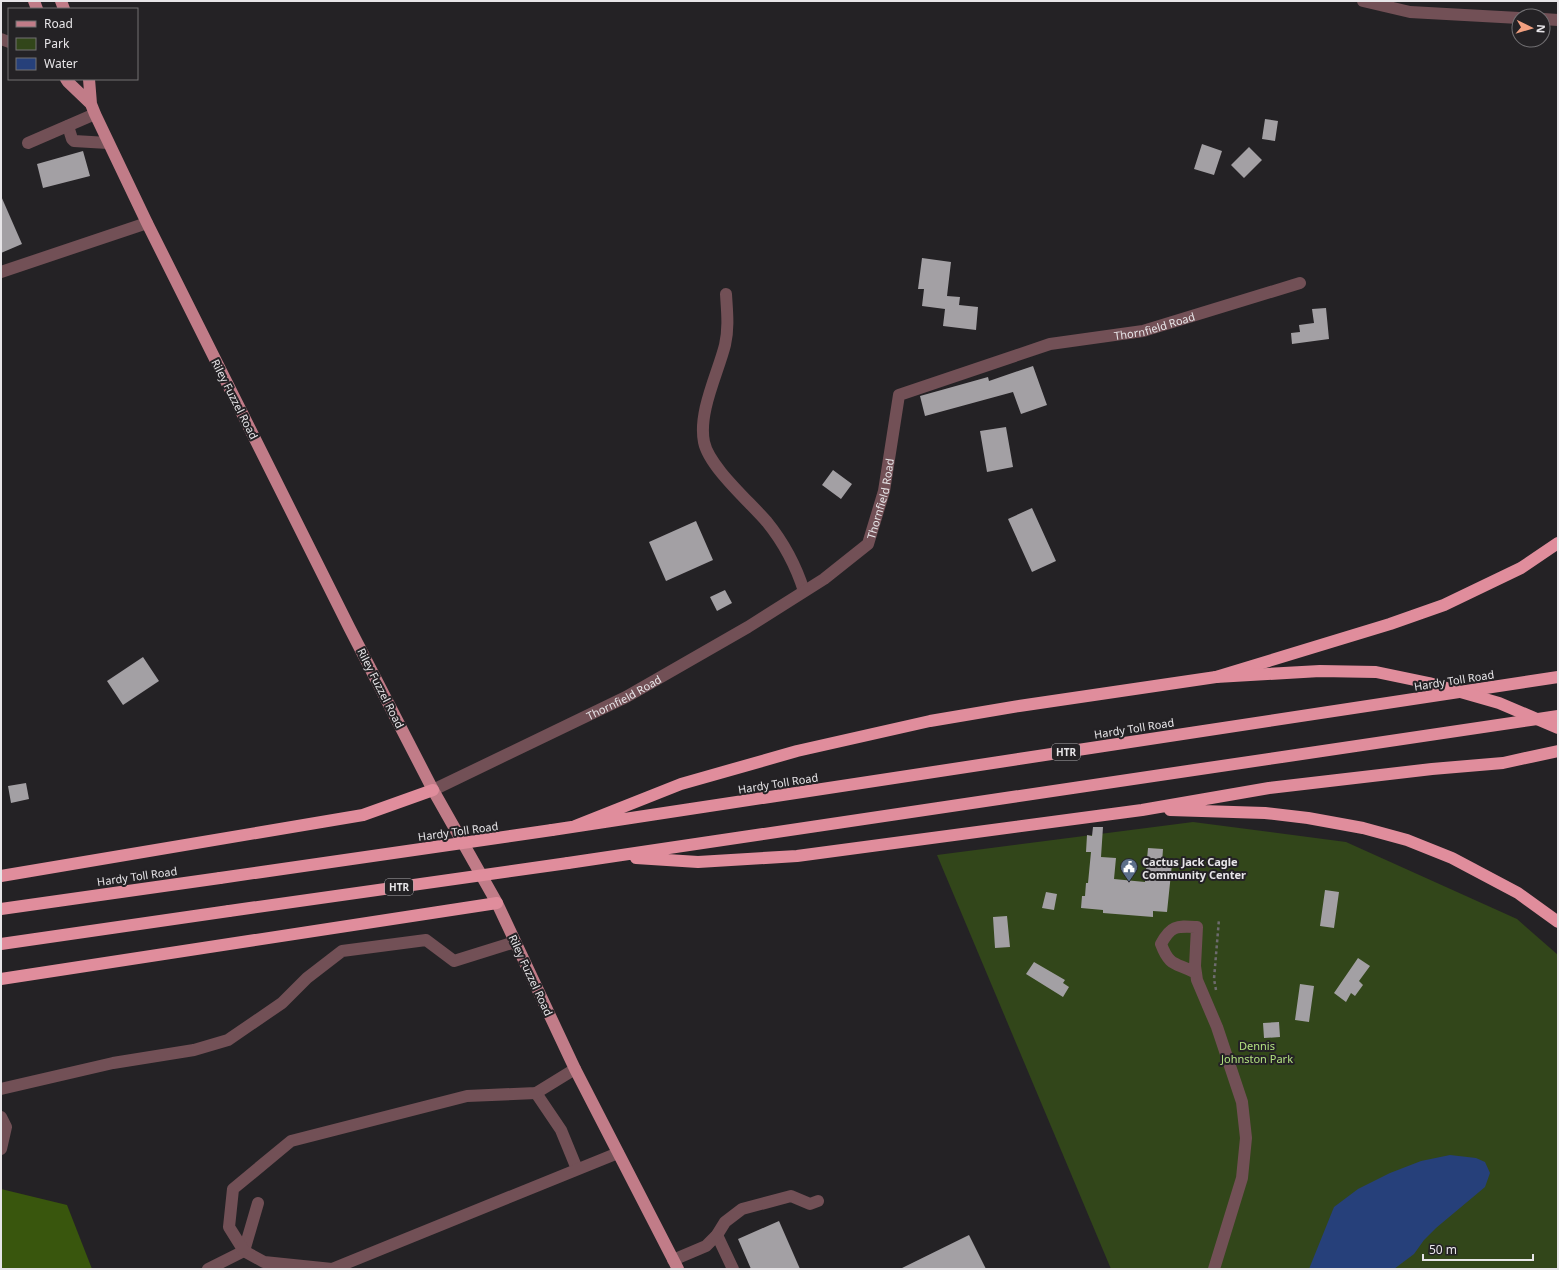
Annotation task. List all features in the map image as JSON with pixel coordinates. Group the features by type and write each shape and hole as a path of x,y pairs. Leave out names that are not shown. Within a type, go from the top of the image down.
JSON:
{"highway":[{"path":"1216,677 1390,624 1444,605 1521,568 1558,543"},
{"path":"575,826 681,784 797,751 930,721 1019,706 1216,677 1320,671 1376,672 1428,683 1499,703 1558,728"},
{"name":"Hardy Toll Road","path":"1,909 552,830 1558,677"},
{"name":"HTR","path":"1,944 609,857 1558,716"},
{"path":"609,857 698,862 796,856 1142,810 1269,788 1432,769 1503,763 1558,751"},
{"path":"1,876 363,815 434,790"},
{"path":"1142,810 1266,813 1308,818 1363,828 1407,840 1452,858 1518,893 1558,922"},
{"path":"1,979 496,903"}],"main road":[{"name":"Riley Fuzzel Road","path":"67,80 93,109"},
{"name":"Riley Fuzzel Road","path":"89,80 93,109 147,223 349,627 434,790 496,903 575,1069 675,1265"}],"street":[{"path":"1363,1 1410,12 1511,18"},
{"path":"28,143 68,126 93,109"},
{"path":"68,126 74,141 108,143"},
{"path":"1,272 147,223"},
{"name":"Thornfield Road","path":"434,790 626,697 748,627 824,579 868,544 884,491 899,395 1050,344 1143,331 1300,283"},
{"path":"726,294 728,325 720,362 709,393 703,426 704,444 707,452 719,469 768,523 790,555 804,591"},
{"path":"1,1089 113,1063 194,1050 228,1040 282,1003 306,978 342,951 426,940 454,961 515,942"},
{"path":"1196,973 1197,980 1217,1027 1242,1102 1246,1138 1242,1178 1214,1269"},
{"path":"575,1069 536,1093 467,1096 291,1141 233,1189 229,1227 244,1251 264,1262 332,1269 618,1153"},
{"path":"536,1093 562,1130 577,1170"},
{"path":"1,1117 6,1127 1,1149"},
{"path":"675,1265 706,1246 717,1236 725,1222 742,1209 791,1196 810,1204 818,1201"},
{"path":"208,1269 244,1251 258,1203"},
{"path":"717,1236 733,1269"}],"green space":[{"name":"Dennis Johnston Park","path":"1193,822 1346,842 1517,919 1558,955 1558,1269 1111,1269 937,855"},
{"path":"1,1189 67,1205 92,1269 1,1269"}],"water":[{"path":"1450,1155 1476,1158 1485,1162 1490,1173 1485,1187 1436,1228 1424,1240 1414,1254 1394,1269 1309,1269 1334,1207 1358,1189 1390,1173 1421,1161"}],"building":[{"path":"1265,119 1278,121 1275,141 1262,139"},
{"path":"1202,144 1222,151 1214,175 1194,169"},
{"path":"1249,147 1262,160 1244,178 1231,165"},
{"path":"83,151 90,176 43,188 37,164"},
{"path":"1,196 22,244 1,253"},
{"path":"922,258 951,262 947,296 960,297 959,305 978,307 976,330 943,326 945,309 922,306 924,289 918,289"},
{"path":"1326,308 1329,339 1292,344 1291,333 1300,332 1299,325 1314,323 1312,309"},
{"path":"1033,366 1047,405 1021,414 1013,392 925,416 920,396 988,377 989,381"},
{"path":"1006,427 1013,467 987,472 980,431"},
{"path":"833,470 852,484 841,499 822,485"},
{"path":"1032,508 1056,561 1032,572 1008,519"},
{"path":"696,521 713,560 666,581 649,542"},
{"path":"725,590 732,603 717,611 710,597"},
{"path":"143,657 159,681 123,705 107,681"},
{"path":"26,783 29,799 11,803 8,786"},
{"name":"Cactus Jack Cagle Community Center","path":"1093,827 1103,827 1101,857 1116,858 1114,879 1145,882 1148,848 1163,849 1162,863 1172,864 1167,912 1153,911 1153,917 1103,913 1103,910 1081,908 1082,896 1085,896 1086,883 1088,883 1091,852 1086,852 1087,835 1092,836"},
{"path":"1325,890 1339,892 1334,928 1320,926"},
{"path":"1046,892 1057,894 1054,910 1042,908"},
{"path":"1007,916 1010,947 995,948 993,917"},
{"path":"1358,958 1370,966 1359,981 1363,985 1355,996 1351,993 1346,1002 1334,993"},
{"path":"1034,962 1065,980 1063,983 1069,987 1063,997 1026,974"},
{"path":"1300,984 1314,986 1309,1022 1295,1020"},
{"path":"1279,1022 1280,1037 1264,1038 1263,1023"},
{"path":"779,1221 800,1269 751,1269 738,1239"},
{"path":"969,1235 986,1269 900,1269"}],"place":[{"name":"Cactus Jack Cagle Community Center","path":"1129,882"}]}
